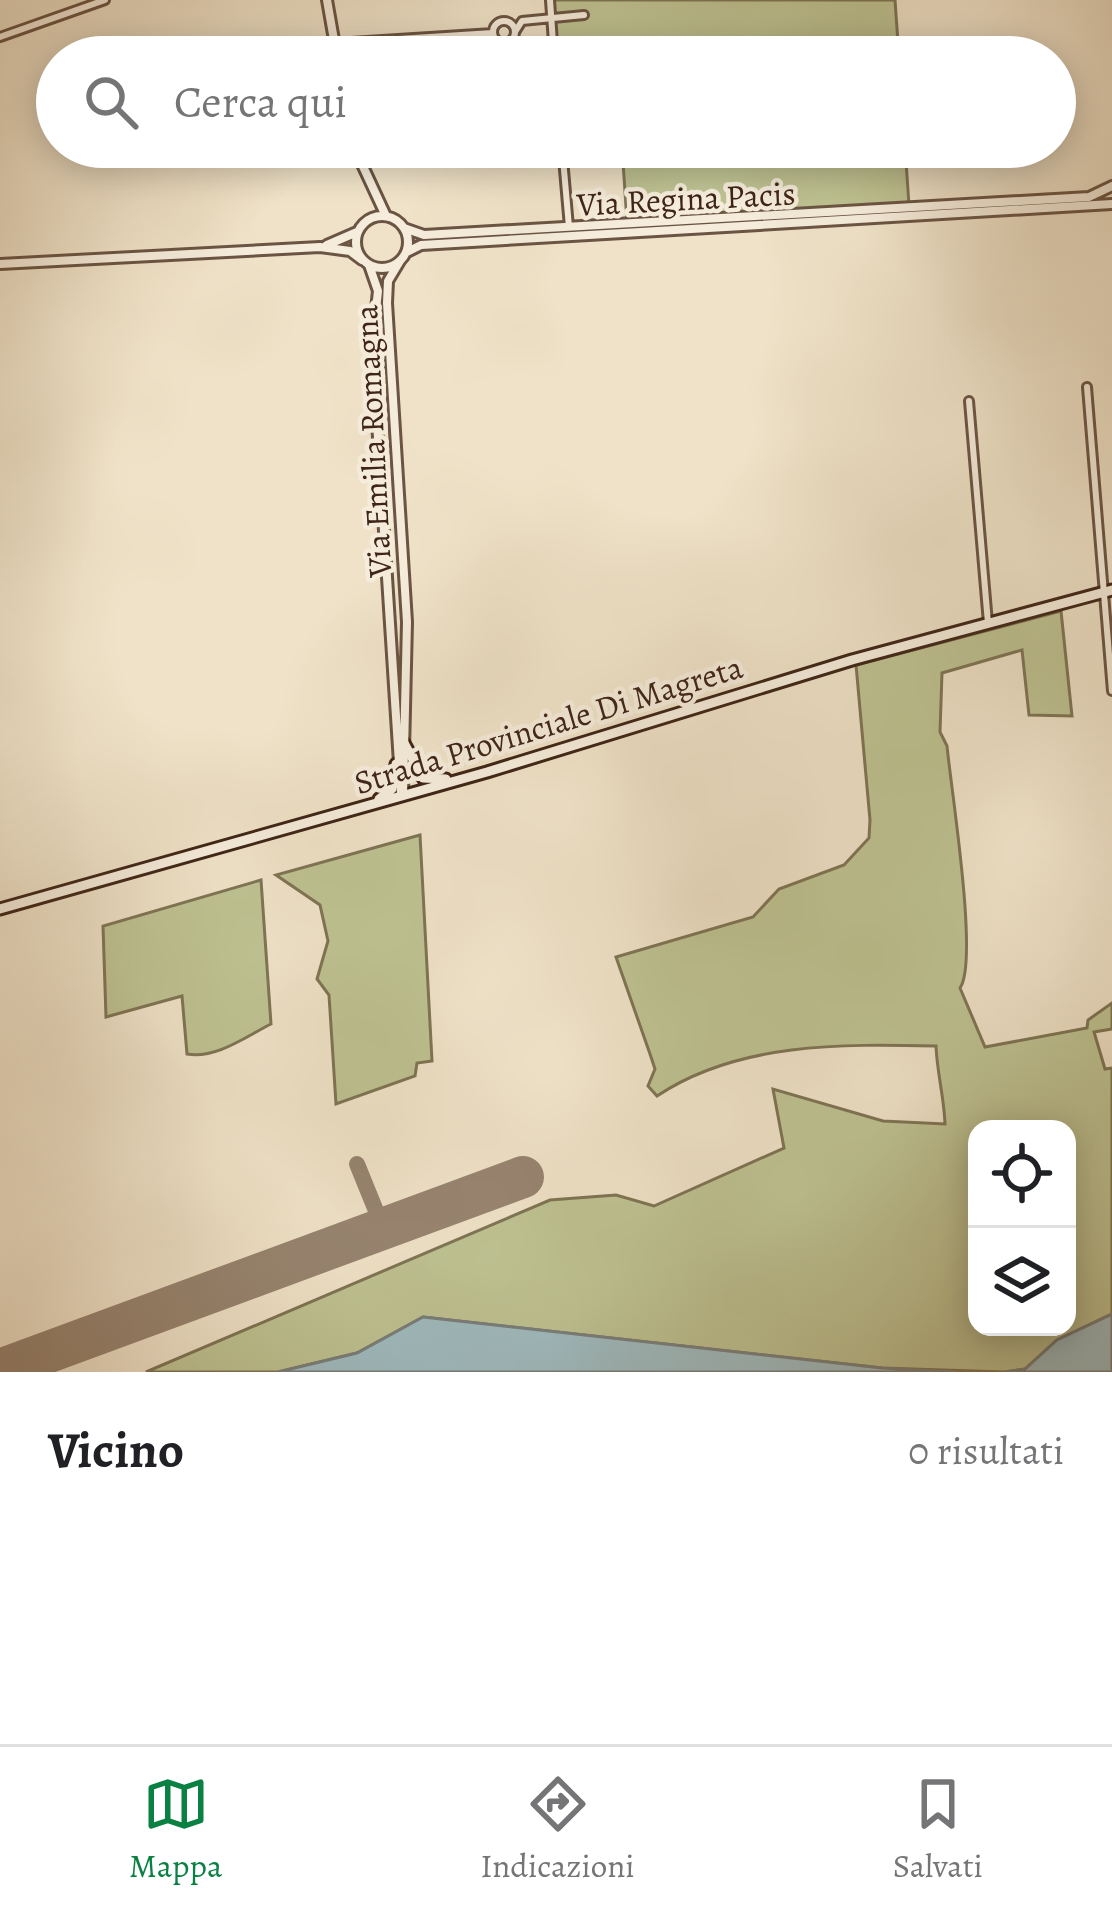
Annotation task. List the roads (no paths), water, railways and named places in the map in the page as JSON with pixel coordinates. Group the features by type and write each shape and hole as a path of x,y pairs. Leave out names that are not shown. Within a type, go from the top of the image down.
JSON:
{"main road":[{"name":"Strada Provinciale Di Magreta","path":"0,909 403,797 1107,591"},
{"path":"404,743 423,778 487,772"},
{"path":"336,816 388,795 396,764"}],"street":[{"path":"0,37 105,0"},
{"path":"328,0 333,36"},
{"path":"550,0 552,36"},
{"path":"511,36 522,21 584,15"},
{"path":"445,36 493,33 505,21 515,32"},
{"path":"493,33 496,36"},
{"path":"362,168 386,216 404,228 406,252"},
{"path":"564,168 569,229"},
{"name":"Via Regina Pacis","path":"404,228 424,236 569,229 1089,197 1112,186"},
{"path":"320,247 344,241 358,231 368,219 372,193"},
{"name":"Via Regina Pacis","path":"406,252 421,245 1112,204"},
{"path":"368,219 386,216"},
{"name":"Via Emilia Romagna","path":"358,231 356,247 378,291 372,345 396,764 403,797"},
{"path":"0,264 320,247 350,251 366,263"},
{"name":"Via Emilia Romagna","path":"403,797 406,622 387,303 388,281 406,252"},
{"name":"Via Emilia Romagna","path":"366,263 385,268 400,261"},
{"path":"1087,387 1112,691"},
{"path":"969,401 988,623"},
{"name":"Via Emilia Romagna","path":"388,627 399,630 406,622"}],"water":[{"path":"1112,1314 1112,1372 1005,1372 1025,1369 1057,1340 1076,1336 1076,1331"},
{"path":"423,1317 951,1372 278,1372 357,1353"}]}
